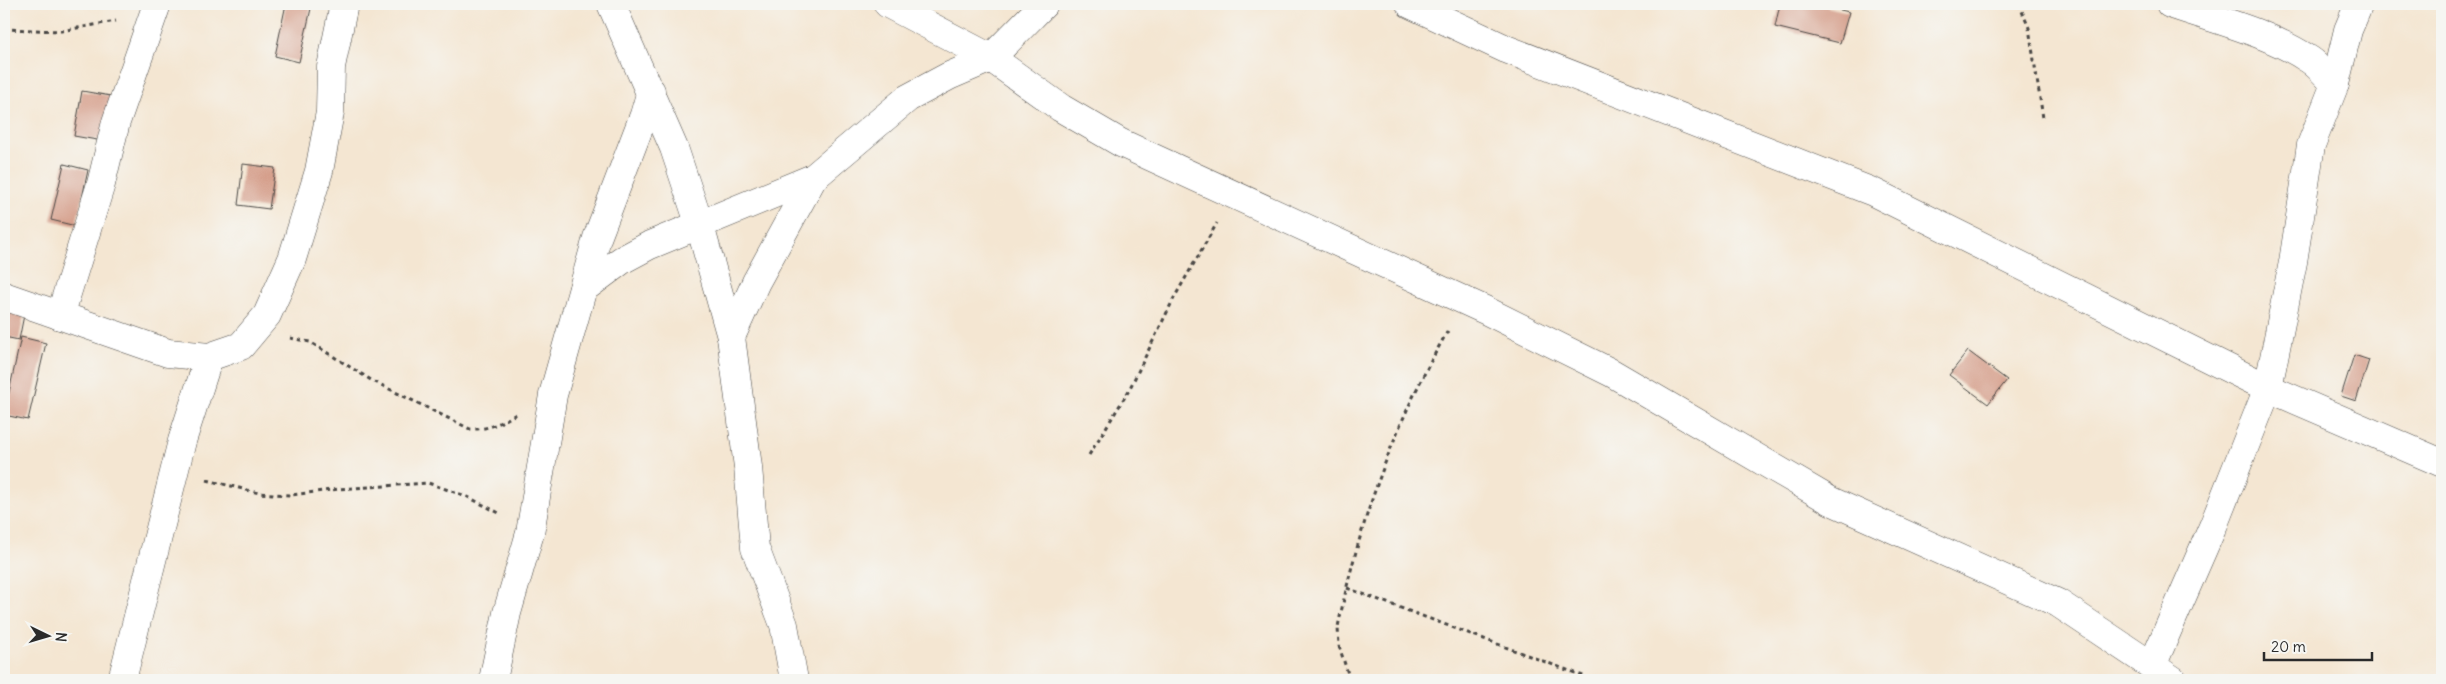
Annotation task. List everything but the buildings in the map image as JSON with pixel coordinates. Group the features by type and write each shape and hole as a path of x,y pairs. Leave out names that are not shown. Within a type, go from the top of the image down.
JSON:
{"street":[{"path":"4,296 168,353 209,357 241,346 267,315 292,258 319,171 330,112 331,67 344,4"},
{"path":"611,4 651,91 674,148 700,226 731,338 748,466 755,548 784,625 794,680"},
{"path":"888,4 991,58 1061,108 1121,143 1232,196 1465,302 1612,373 1831,501 2058,603 2162,673 2214,524 2268,388 2294,262 2311,145 2335,84 2348,30 2359,4"},
{"path":"583,289 622,260 650,245 813,178 908,98 949,76 991,58 1044,4"},
{"path":"1410,4 1506,49 1873,192 2268,388 2442,463"},
{"path":"2170,4 2253,32 2283,46 2311,60 2335,84"},
{"path":"60,316 102,184 116,122 156,7"},
{"path":"493,680 507,613 530,533 553,395 597,238 644,115 651,91"},
{"path":"731,338 756,282 813,178"},
{"path":"122,680 175,469 209,357"}],"path":[{"path":"2019,4 2029,28 2043,118"},
{"path":"4,29 61,31 104,25 156,7"},
{"path":"1089,455 1128,392 1174,298 1232,196"},
{"path":"1350,680 1338,636 1347,588 1371,499 1411,403 1440,345 1465,302"},
{"path":"250,336 296,338 310,342 371,380 470,428 481,430 495,426 529,406 553,395"},
{"path":"175,469 224,486 259,493 291,494 428,483 466,496 530,533"},
{"path":"1347,588 1594,680"}]}
